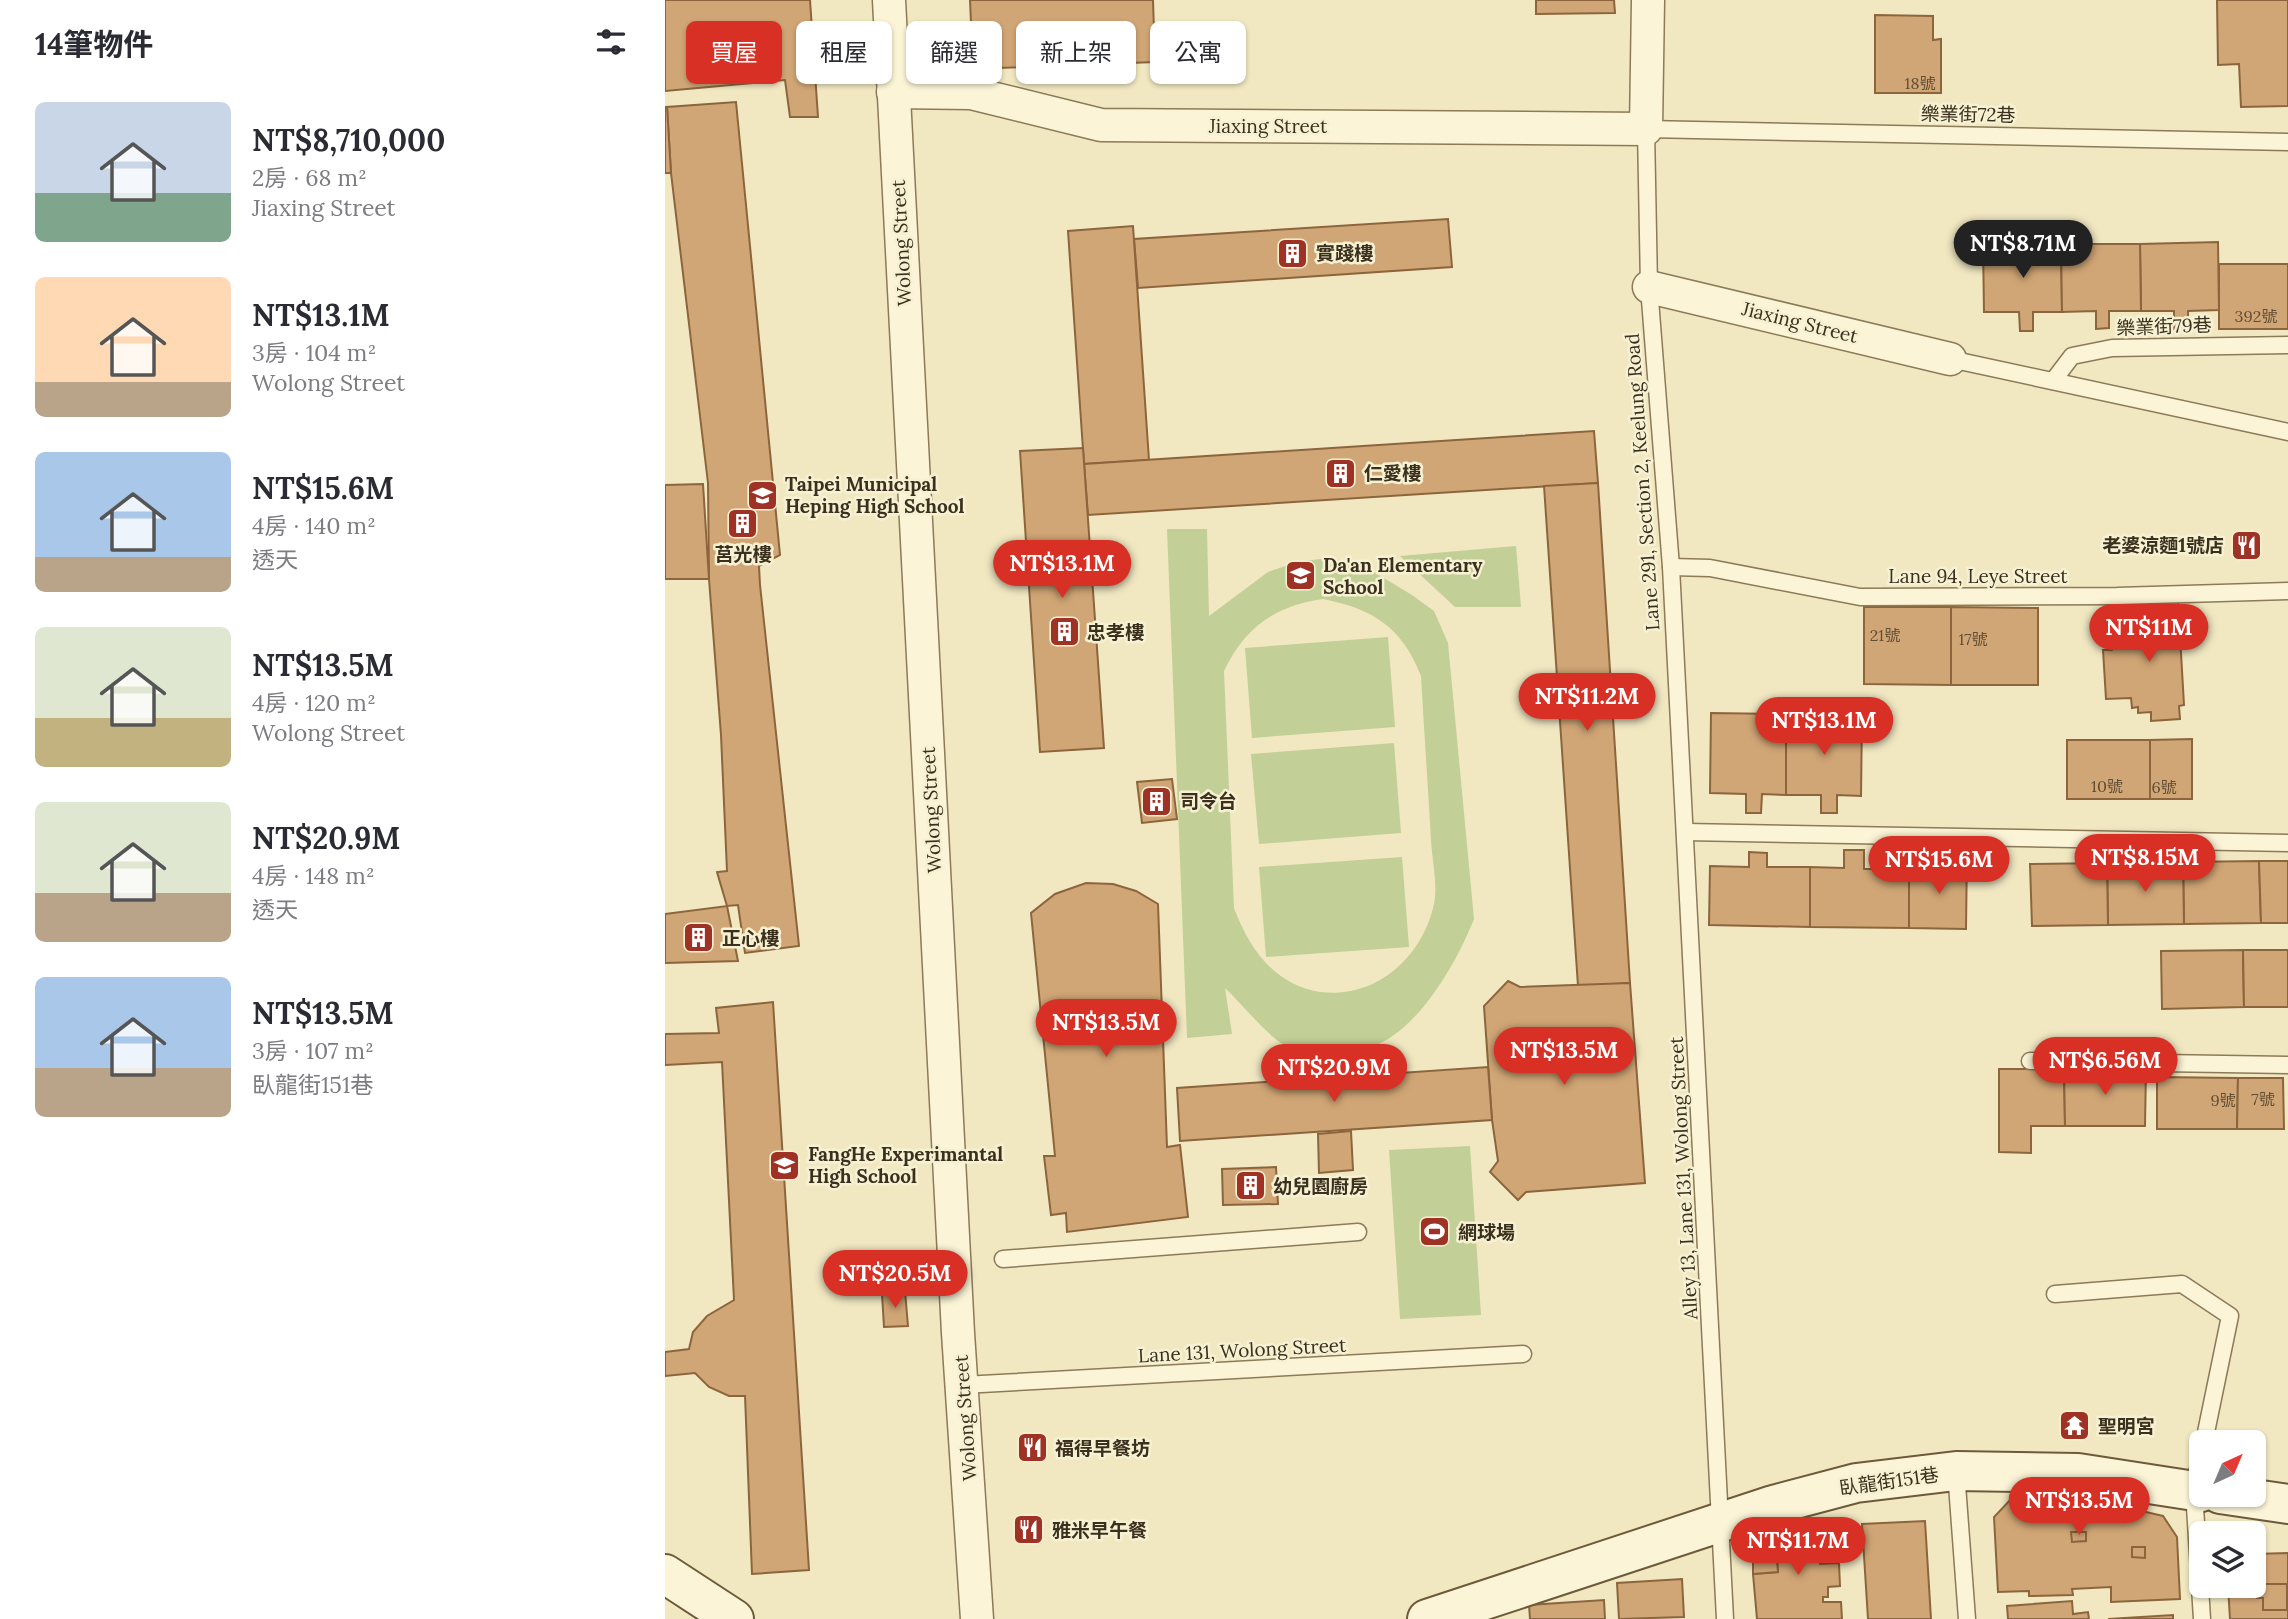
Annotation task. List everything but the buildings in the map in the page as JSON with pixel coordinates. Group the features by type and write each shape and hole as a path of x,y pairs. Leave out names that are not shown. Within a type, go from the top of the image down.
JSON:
{"street":[{"name":"Wolong Street","path":"889,0 977,1619"},
{"path":"1646,129 1648,0"},
{"name":"Jiaxing Street","path":"893,92 971,93 1101,125 1646,129"},
{"name":"Jiaxing Street","path":"1650,287 1950,359"},
{"name":"臥龍街151巷","path":"1427,1619 1499,1601 1720,1522 1856,1483 1956,1471 2078,1473 2189,1490"},
{"name":"臥龍街151巷","path":"2266,1501 2288,1504"},
{"path":"665,1574 734,1619"}],"lane":[{"name":"樂業街72巷","path":"1646,129 2288,142"},
{"name":"Lane 291, Section 2, Keelung Road","path":"1646,129 1650,287 1671,567 1685,832"},
{"name":"樂業街79巷","path":"2053,381 2072,356 2112,348 2288,345"},
{"path":"1950,359 2288,432"},
{"name":"Lane 94, Leye Street","path":"1671,567 1710,568 1860,597 2189,595 2288,591"},
{"path":"1685,832 2288,843"},
{"name":"Alley 13, Lane 131, Wolong Street","path":"1685,832 1725,1619"},
{"path":"2030,1060 2288,1065"},
{"path":"1003,1259 1358,1232"},
{"path":"2055,1294 2182,1284 2230,1316 2206,1430"},
{"name":"Lane 131, Wolong Street","path":"964,1385 1524,1354"},
{"path":"1956,1471 1967,1619"},
{"path":"2203,1619 2205,1507"}],"green space":[{"path":"1167,529 1207,529 1209,616 1268,572 1297,562 1328,558 1359,563 1434,611 1448,643 1474,919 1446,975 1419,1012 1386,1040 1368,1048 1321,1051 1283,1044 1262,1027 1225,988 1232,1034 1187,1038","holes":["1323,599 1371,615 1395,633 1405,645 1421,676 1435,897 1428,924 1419,942 1393,971 1360,989 1320,992 1289,982 1265,962 1247,937 1234,908 1224,671 1242,642 1263,621 1276,613"]},
{"path":"1516,546 1521,607 1455,607 1400,556"},
{"path":"1388,637 1395,727 1252,738 1245,648"},
{"path":"1394,743 1401,833 1259,844 1251,754"},
{"path":"1402,857 1409,947 1266,957 1259,867"},
{"name":"網球場","path":"1470,1146 1481,1315 1400,1319 1389,1150"}],"place":[{"name":"實踐樓","path":"1293,253"},
{"name":"仁愛樓","path":"1341,473"},
{"name":"Taipei Municipal Heping High School","path":"762,495"},
{"name":"莒光樓","path":"743,523"},
{"name":"老婆涼麵1號店","path":"2247,545"},
{"name":"Da'an Elementary School","path":"1300,576"},
{"name":"忠孝樓","path":"1064,632"},
{"name":"司令台","path":"1157,801"},
{"name":"正心樓","path":"699,938"},
{"name":"FangHe Experimantal High School","path":"785,1165"},
{"name":"幼兒園廚房","path":"1250,1186"},
{"name":"網球場","path":"1435,1232"},
{"name":"聖明宮","path":"2075,1426"},
{"name":"福得早餐坊","path":"1032,1448"},
{"name":"雅米早午餐","path":"1029,1530"}]}
